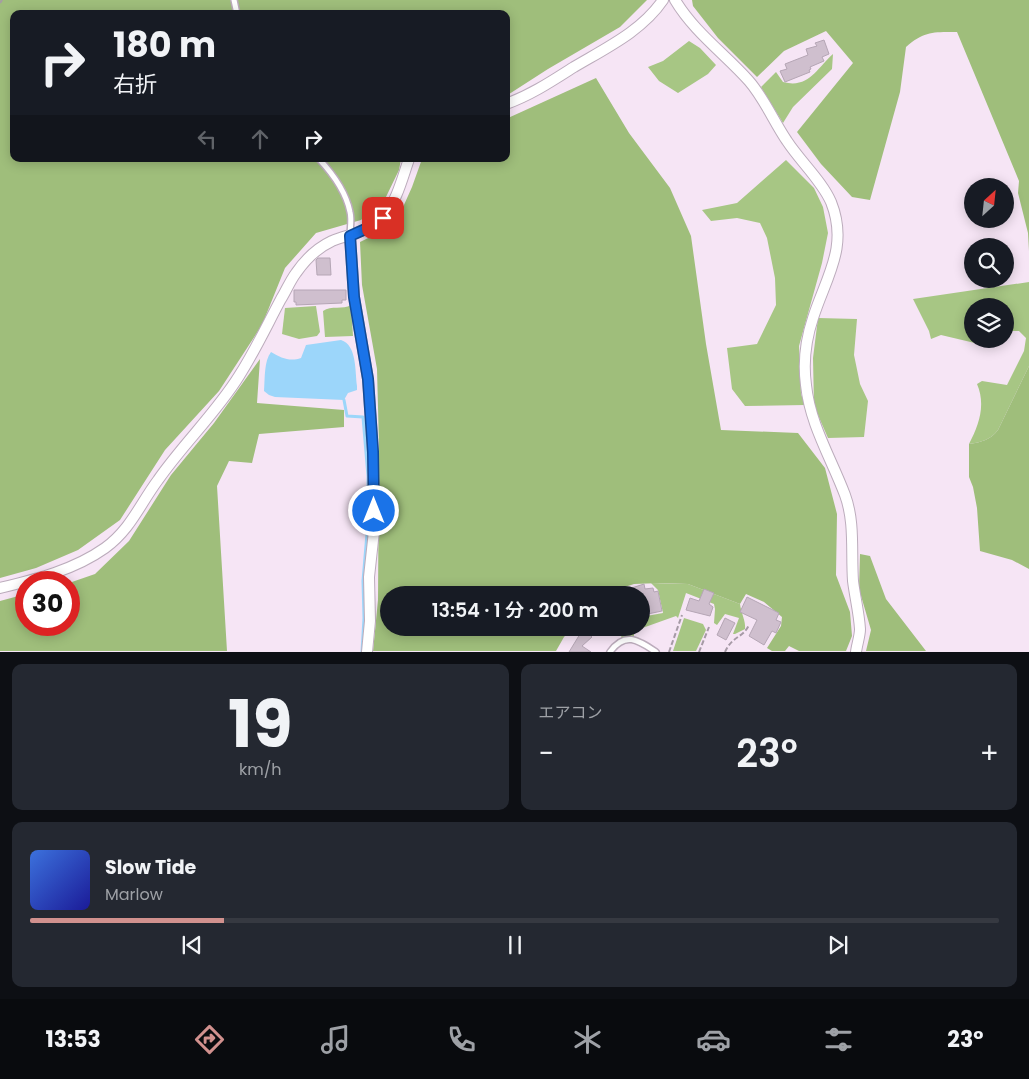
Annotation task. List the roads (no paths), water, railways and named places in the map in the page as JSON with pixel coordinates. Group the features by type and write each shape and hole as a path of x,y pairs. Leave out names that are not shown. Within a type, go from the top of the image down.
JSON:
{"street":[{"path":"510,102 541,88 610,46 645,22 664,0"},
{"path":"675,0 681,10 749,81 787,143 830,201 836,219 837,253 813,318 805,353 806,385 815,425 845,496 850,517 854,582 860,631 856,652"},
{"path":"0,588 40,578 76,565 106,548 126,530 171,460 221,403 240,375 295,273 313,253 333,241 372,226 383,218 399,190 408,162"},
{"path":"350,236 354,297 368,379 373,452 374,531 367,652"}],"lane":[{"path":"322,162 336,178 347,202 351,214 350,236"},
{"path":"610,652 616,643 630,639 637,640 656,652"}],"water":[{"path":"341,340 350,347 353,353 357,386 357,390 348,393 344,400 275,397 264,391 266,365 271,352 293,360 301,358 306,345"}],"waterway":[{"path":"344,400 347,416 363,417 368,476 368,522 363,581 364,618 362,652"}]}
